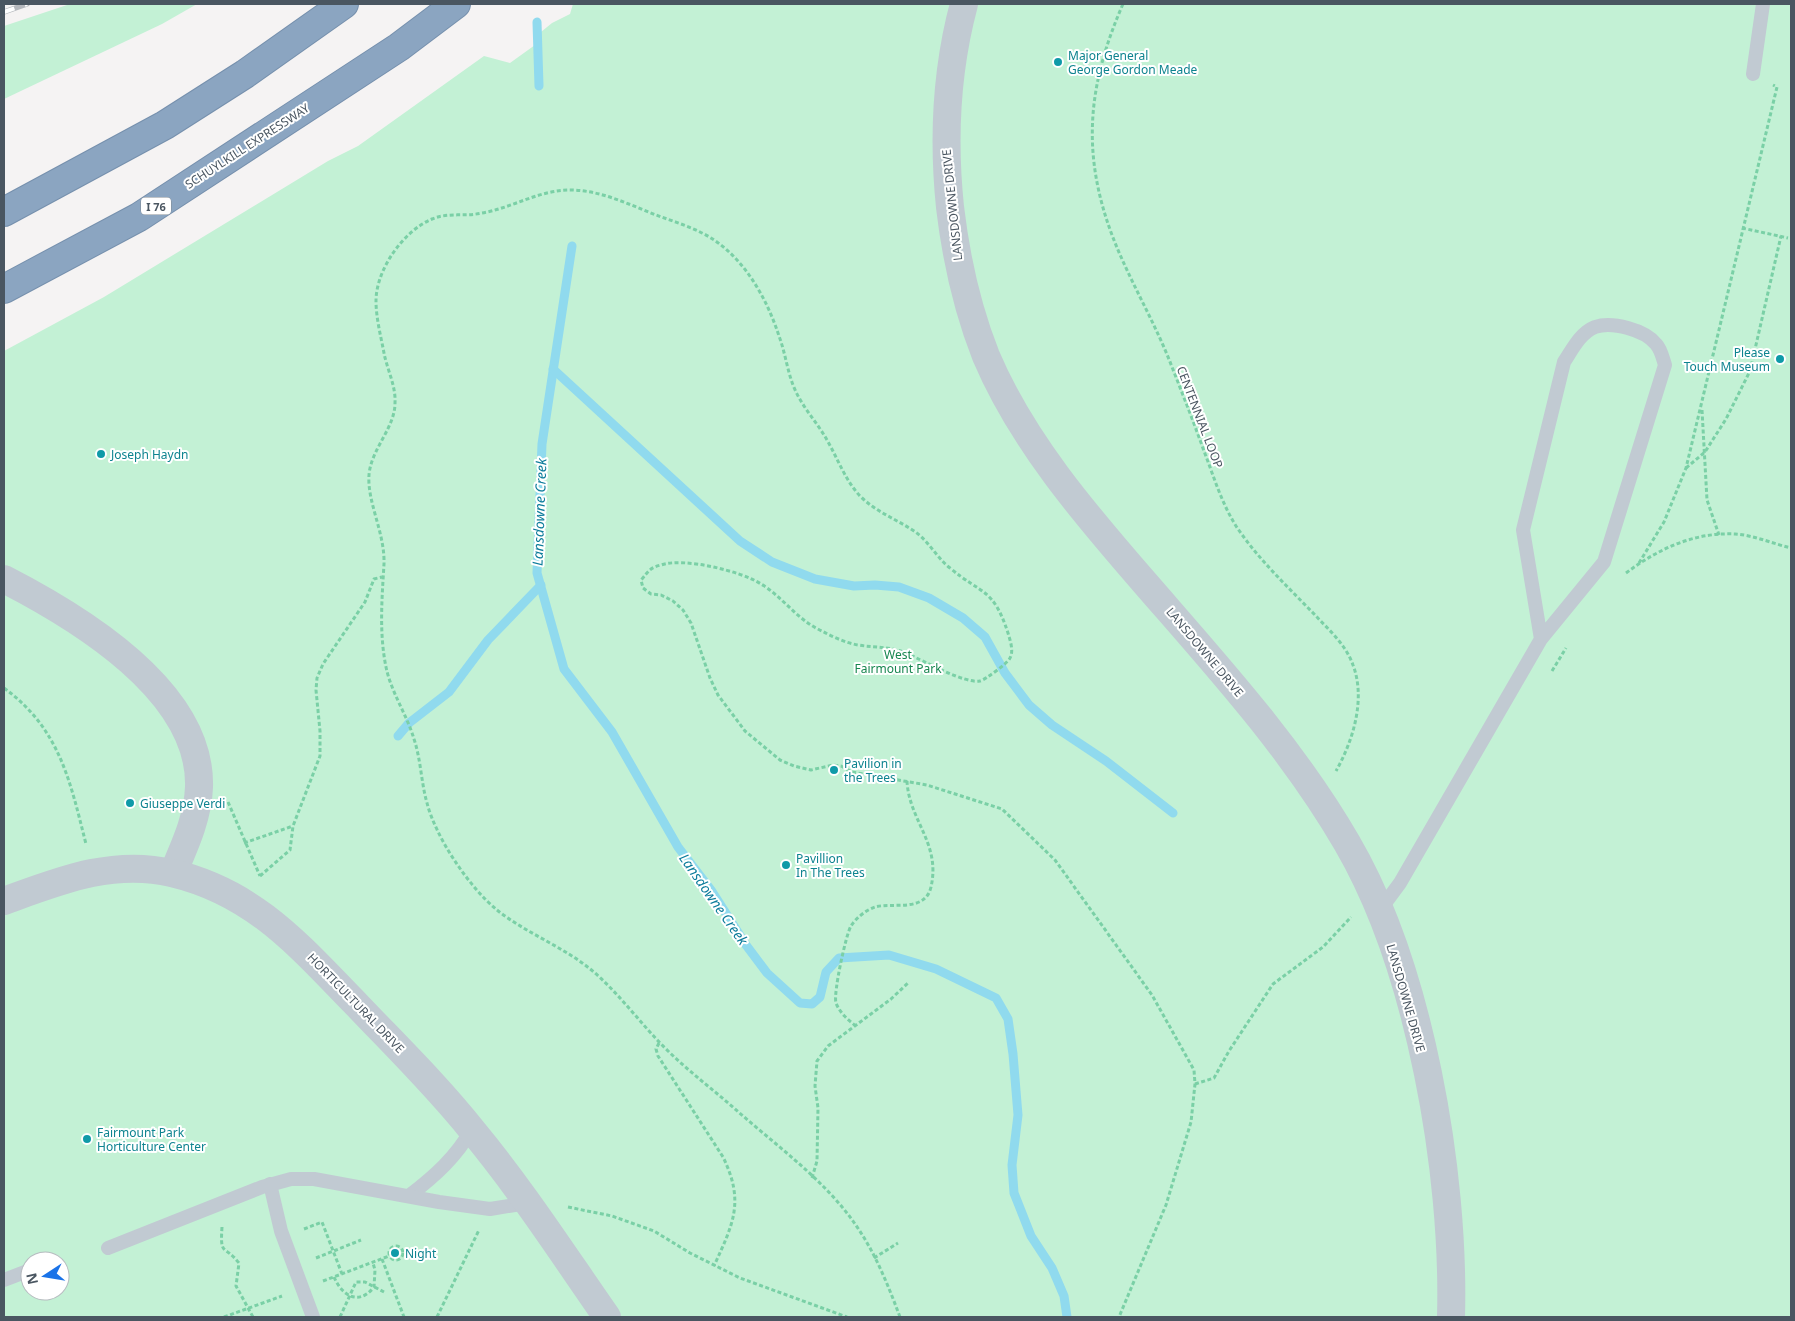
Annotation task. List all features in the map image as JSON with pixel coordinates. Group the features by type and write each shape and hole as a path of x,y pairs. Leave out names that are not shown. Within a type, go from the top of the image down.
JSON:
{"highway":[{"path":"4,212 165,126 245,74 344,4"},
{"name":"SCHUYLKILL EXPRESSWAY","path":"4,289 139,217 400,47 453,7"}],"street":[{"name":"LANSDOWNE DRIVE","path":"964,4 949,83 946,159 958,264 966,296 986,356 1019,420 1062,482 1114,547 1235,688 1319,798 1349,846 1376,903 1415,1020 1432,1098 1444,1178 1452,1276 1451,1317"},
{"path":"4,579 78,621 116,649 161,692 182,719 193,743 198,765 199,787 195,818 173,873"},
{"name":"HORTICULTURAL DRIVE","path":"4,902 60,880 114,868 134,868 173,873 217,889 272,920 303,948 414,1064 472,1130 527,1203 607,1317"}],"lane":[{"path":"1753,74 1763,4"},
{"path":"1376,903 1400,883 1541,639 1604,562 1665,365 1657,344 1640,331 1619,326 1595,327 1578,340 1564,362 1523,530 1541,639"},
{"path":"410,1195 446,1165 462,1147 472,1130"},
{"path":"108,1248 270,1184 291,1179 314,1178 439,1202 490,1209 527,1203"},
{"path":"270,1184 283,1237 313,1317"},
{"path":"4,1280 20,1274"}],"path":[{"name":"CENTENNIAL LOOP","path":"1123,4 1107,41 1096,82 1092,121 1094,162 1101,202 1112,237 1166,351 1221,496 1237,527 1253,550 1342,644 1353,664 1358,685 1357,709 1347,752 1319,798"},
{"path":"1639,563 1664,522 1686,468 1777,87 1753,74"},
{"path":"900,1317 874,1258 854,1222 812,1178 659,1042 624,1000 584,964 495,908 476,888 439,834 428,808 412,729 386,669 381,599 384,560 382,540 368,479 372,460 393,418 396,406 395,392 384,356 376,298 388,264 408,236 424,222 439,216 484,213 554,191 570,190 593,192 618,199 700,231 717,241 750,275 771,314 801,401 825,436 849,482 863,498 878,510 915,531 927,541 946,566 990,595 1000,610 1012,650 1011,658 986,680 977,682 961,678 898,649 855,644 827,634 807,624 765,586 745,576 709,567 669,562 656,566 646,573 641,580 643,588 651,594 661,595 673,601 683,610 691,623 710,678 718,695 745,731 764,749 780,760 794,766 811,770 833,765 841,766 852,772 927,785 1002,809 1055,860 1152,995 1194,1070 1196,1084 1191,1122 1170,1193 1120,1317"},
{"path":"1742,228 1788,238"},
{"path":"1686,468 1705,452 1726,420 1750,371 1781,236"},
{"path":"1702,406 1707,500 1720,535"},
{"path":"1621,577 1639,563 1688,538 1737,534 1791,548"},
{"path":"260,876 290,850 293,826 320,756 317,678 323,664 365,602 374,579 382,577"},
{"path":"1550,674 1570,641"},
{"path":"4,688 19,699 44,726 61,759 76,801 93,872"},
{"path":"850,782 852,772"},
{"path":"856,1026 846,1019 836,1003 837,976 842,964 850,927 858,917 875,907 909,906 922,900 931,889 931,848 911,805 907,781"},
{"path":"244,843 293,826"},
{"path":"1196,1084 1214,1078 1229,1051 1273,984 1324,947 1339,928 1376,903"},
{"path":"812,1178 817,1162 818,1108 815,1086 817,1061 828,1046 891,999 909,982"},
{"path":"659,1042 656,1049 658,1056 723,1157 733,1182 735,1206 732,1225 714,1266"},
{"path":"527,1203 587,1210 635,1224 654,1231 714,1266 784,1295 847,1317"},
{"path":"219,1204 222,1219 220,1242 223,1250 239,1263 236,1286 254,1317"},
{"path":"437,1317 455,1275 490,1209"},
{"path":"283,1237 322,1222 342,1274"},
{"path":"294,1266 361,1240"},
{"path":"874,1258 898,1243"},
{"path":"393,1246 403,1250 404,1254 399,1260 392,1259 389,1256 388,1252 393,1246"},
{"path":"303,1288 389,1256"},
{"path":"382,1259 404,1317"},
{"path":"334,1277 339,1288 349,1297 360,1298 374,1287 375,1270 373,1262"},
{"path":"340,1317 356,1282 360,1280 384,1292"},
{"path":"224,1317 268,1301"}],"green space":[{"path":"70,4 197,4 162,24 4,99 4,26"},
{"name":"West Fairmount Park","path":"573,4 1791,4 1791,1317 4,1317 4,351 104,297 328,161 358,146 484,56 510,63 535,45 536,36 552,23 570,14"}],"waterway":[{"name":"Lansdowne Creek","path":"537,22 539,86"},
{"name":"Lansdowne Creek","path":"572,246 542,444 537,573 564,669 612,732 678,847 711,890 746,945 767,973 800,1003 812,1004 820,997 826,972 839,958 889,955 936,969 996,998 1008,1019 1013,1054 1018,1115 1012,1165 1014,1193 1031,1236 1052,1268 1064,1296 1067,1317"},
{"path":"553,369 740,541 772,562 815,579 854,586 899,587 929,598 963,618 985,637 1005,673 1029,705 1052,725 1106,761 1173,813"},
{"path":"398,736 409,723 449,692 488,640 541,585"}],"railway":[{"path":"4,12 27,4"}],"place":[{"name":"Major General George Gordon Meade","path":"1058,62"},
{"name":"Please Touch Museum","path":"1780,359"},
{"name":"Joseph Haydn","path":"101,454"},
{"name":"Pavilion in the Trees","path":"834,770"},
{"name":"Giuseppe Verdi","path":"130,803"},
{"name":"Pavillion In The Trees","path":"786,865"},
{"name":"Fairmount Park Horticulture Center","path":"87,1139"},
{"name":"Night","path":"395,1253"}]}
